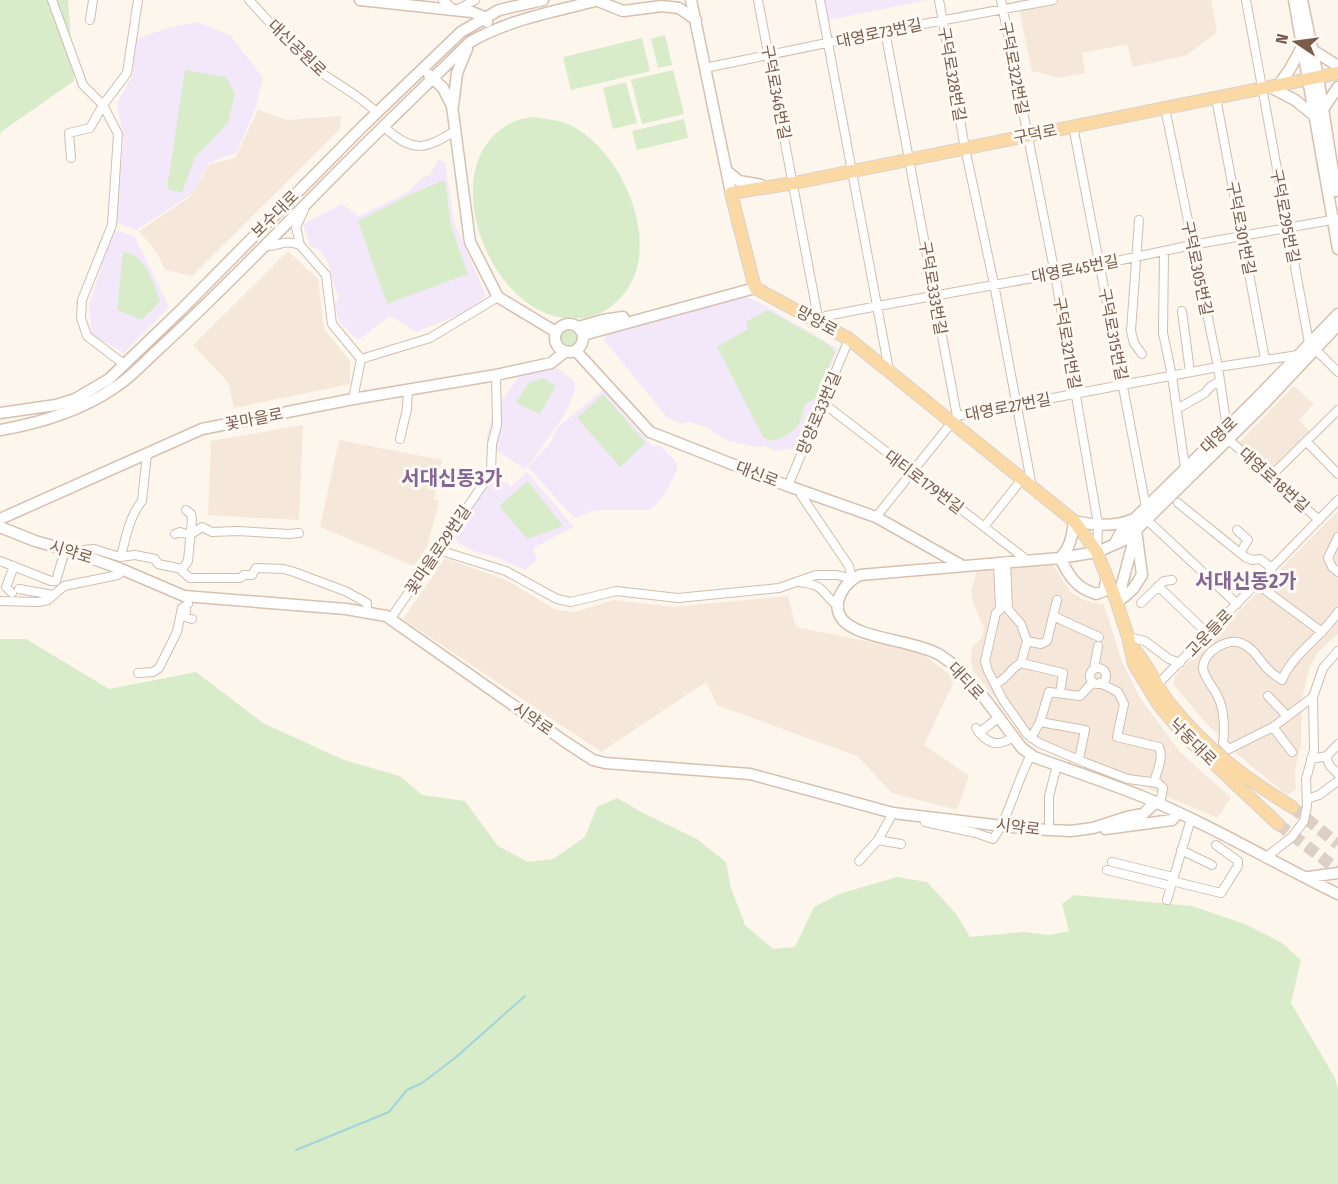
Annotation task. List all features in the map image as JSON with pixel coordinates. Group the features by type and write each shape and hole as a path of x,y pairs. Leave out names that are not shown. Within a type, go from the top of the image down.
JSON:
{"main road":[{"path":"360,0 472,12 484,17 491,30"},
{"name":"보수대로","path":"0,413 56,405 75,399 109,379 461,32 499,10 543,0"},
{"name":"보수대로","path":"0,430 27,426 62,415 116,387 193,318 470,42 491,30 599,0"},
{"path":"560,328 568,324 580,331 660,316 677,308 755,288 731,193 694,8 662,6 622,10 599,0"},
{"path":"1294,0 1307,46 1338,66"},
{"path":"1302,0 1307,46 1336,220 1338,249"},
{"path":"470,42 457,73 452,106 470,242 498,297 560,328"},
{"path":"1307,46 1290,69 1270,87 1319,113"},
{"path":"422,68 443,88 452,106"},
{"name":"구덕로","path":"731,193 794,183 1338,74"},
{"path":"1338,87 1319,113 1338,203"},
{"path":"727,171 735,179 744,183 773,186"},
{"name":"망양로","path":"755,288 849,339 955,419 1022,479 1074,521 1097,552"},
{"name":"대영로","path":"1097,552 1127,539 1229,440 1338,314"},
{"name":"대영로","path":"1115,543 1121,531 1298,355 1338,325"},
{"path":"560,328 556,345 565,352"},
{"path":"576,351 581,346 580,331"},
{"name":"꽃마을로","path":"0,519 202,429 353,399 496,375 546,357 556,345"},
{"name":"꽃마을로","path":"523,367 550,363 565,352 576,351"},
{"name":"대신로","path":"576,351 650,432 788,486 876,517 962,565"},
{"path":"1060,558 1071,540 1074,521 1098,524 1121,523 1134,519"},
{"name":"시약로","path":"0,527 123,570 188,600 346,609 391,618 593,760 604,763 750,774 892,814 1049,830 1071,831 1093,828 1143,814 1158,804"},
{"path":"1117,603 1136,530"},
{"path":"1117,603 1133,589 1142,575 1136,530"},
{"path":"839,607 842,590 852,579 869,573 1060,558 1097,552"},
{"name":"낙동대로","path":"1097,552 1117,603 1134,664 1159,705 1171,721 1278,824"},
{"path":"1060,558 1074,582 1096,594 1104,591 1107,576"},
{"name":"대티로","path":"839,607 843,620 856,631 924,646 942,656 965,674 1022,748 1032,755 1178,813 1338,894"},
{"name":"낙동대로","path":"1129,641 1142,657 1157,685 1190,729 1225,762 1292,807"},
{"name":"시약로","path":"1093,828 1102,829 1172,820 1178,813"},
{"path":"1304,877 1318,878 1338,873"}],"street":[{"path":"52,0 83,86 103,105 118,134 112,225 82,300 81,318 87,336 125,365"},
{"path":"90,20 93,0"},
{"path":"71,158 69,133 90,128 103,105 127,73 138,0"},
{"name":"대신공원로","path":"249,0 310,63 367,102 377,113"},
{"path":"443,0 455,11 475,0"},
{"name":"구덕로346번길","path":"758,0 794,183 817,320"},
{"path":"820,0 850,172 889,370"},
{"name":"구덕로328번길","path":"939,0 965,148 994,284 1032,487"},
{"name":"구덕로322번길","path":"1001,0 1026,136"},
{"name":"대영로73번길","path":"705,68 1053,0"},
{"name":"구덕로295번길","path":"1246,0 1270,87 1286,227 1312,346"},
{"name":"구덕로333번길","path":"885,31 910,159 955,419"},
{"name":"구덕로301번길","path":"1216,98 1265,359"},
{"name":"구덕로305번길","path":"1166,108 1218,367 1227,428"},
{"name":"구덕로315번길","path":"1073,126 1146,507"},
{"path":"384,127 409,145 424,147 455,131"},
{"name":"구덕로321번길","path":"1026,136 1054,274 1098,524 1097,552"},
{"path":"304,205 303,214 296,227 300,244 326,275 332,324 361,359"},
{"path":"1139,220 1131,331 1134,343 1142,354"},
{"name":"대영로45번길","path":"817,320 825,316 1054,274 1192,245 1336,220"},
{"path":"266,246 275,246 288,241 300,244"},
{"path":"1164,252 1163,333 1172,376 1185,468"},
{"path":"361,359 430,338 498,297"},
{"path":"1182,311 1190,372"},
{"name":"망양로33번길","path":"788,486 849,339"},
{"path":"1312,346 1338,372"},
{"name":"대영로27번길","path":"955,419 1123,384 1298,355"},
{"path":"353,399 361,359"},
{"name":"꽃마을로29번길","path":"391,618 491,470 492,444 497,425 496,375"},
{"path":"1177,409 1205,393 1220,381"},
{"path":"400,439 408,390"},
{"name":"대티로179번길","path":"823,403 1026,560"},
{"path":"1271,476 1338,410"},
{"path":"876,517 955,419"},
{"name":"대영로18번길","path":"1229,440 1319,520"},
{"path":"1307,442 1338,474"},
{"path":"121,558 126,536 142,501 147,454"},
{"path":"984,527 1022,479"},
{"path":"440,547 445,552 506,571 557,599 571,602 616,591 678,598 779,588 816,575 837,575 852,579 849,566 801,495 802,490"},
{"name":"고운들로","path":"1157,685 1338,501"},
{"path":"1179,503 1240,553 1251,560 1260,559 1272,568"},
{"path":"181,570 188,561 191,514 186,510"},
{"path":"1147,520 1237,604"},
{"path":"190,535 202,527 212,532 300,532"},
{"path":"1237,530 1248,540 1240,553"},
{"path":"175,534 180,532 190,535"},
{"path":"1338,537 1328,558 1332,567 1338,572"},
{"path":"77,553 94,549 121,558 135,555 181,570 192,578 238,578 252,575 256,568 284,569 345,591 366,602 367,612"},
{"path":"0,561 56,581 65,550"},
{"path":"1002,562 1008,609 1021,624 1027,641 1021,663"},
{"path":"1002,562 1000,610 996,613 985,662 995,684 1022,729 1031,738 1079,759 1128,778 1154,782 1163,788 1158,804"},
{"path":"252,564 263,568"},
{"path":"14,566 6,587 16,591 53,595"},
{"path":"0,601 39,602 48,600 64,586 118,575 123,570"},
{"path":"1142,603 1164,581 1172,580"},
{"path":"794,581 818,586 839,607"},
{"path":"1257,584 1322,632"},
{"path":"1158,586 1208,634"},
{"path":"188,600 184,616 186,619 192,619"},
{"path":"138,673 153,672 159,669 177,632 182,608 188,600"},
{"path":"1027,641 1045,644 1057,600"},
{"path":"1313,698 1273,727 1229,749 1223,743 1220,699 1203,668 1206,660 1224,644 1240,642 1255,651 1269,671 1282,680 1290,665 1338,612"},
{"path":"1053,616 1099,637"},
{"name":"고운들로","path":"1129,641 1145,641 1169,659 1180,663"},
{"path":"1098,646 1094,669 1090,675 1097,683 1118,692 1124,704 1117,737 1159,747 1161,750 1162,756 1154,782"},
{"path":"1265,858 1280,848 1300,828 1307,808 1306,779 1314,750 1313,698 1323,668 1338,651"},
{"path":"995,684 1005,679 1012,668 1021,663 1063,673 1060,693"},
{"path":"1031,738 1040,722 1049,692 1080,696 1104,680 1105,673 1099,668 1094,669"},
{"path":"1268,696 1287,716"},
{"path":"998,718 978,731 987,741 998,744 1013,737"},
{"path":"1040,722 1085,730 1079,759"},
{"path":"1273,727 1292,752"},
{"path":"1311,759 1326,757 1338,744"},
{"path":"1003,826 1024,769 1032,755"},
{"path":"1326,757 1330,766 1338,774"},
{"path":"1049,830 1049,796 1058,765"},
{"path":"1307,799 1318,795 1338,781"},
{"path":"859,861 878,840 892,814"},
{"path":"1167,900 1191,819"},
{"path":"878,840 901,844"},
{"path":"1107,870 1221,893 1238,866 1238,861 1216,845"},
{"path":"1181,850 1212,865"},
{"path":"1112,862 1172,882"}],"shaded area":[{"path":"821,0 927,0 824,21"},
{"path":"1017,0 1211,0 1217,32 1187,55 1133,67 1127,44 1082,53 1085,73 1060,78 1032,71"},
{"path":"198,22 231,36 263,78 254,112 236,153 209,163 192,194 136,230 115,222 124,138 117,104 133,74 136,39 168,28"},
{"path":"258,110 287,120 341,116 340,129 192,276 165,270 157,253 139,231 190,197 210,164 235,158"},
{"path":"438,160 445,162 454,222 486,296 467,311 417,332 390,316 358,340 340,323 334,304 339,300 328,263 320,250 310,246 303,224 342,204 359,216 408,192 422,178 430,175"},
{"path":"114,229 135,237 169,307 124,353 92,335 89,305"},
{"path":"288,251 318,279 324,329 350,361 350,384 234,408 228,382 193,345"},
{"path":"742,296 757,301 838,349 799,443 794,448 776,451 765,446 757,447 728,441 706,427 689,422 681,424 666,416 604,340 607,331"},
{"path":"545,363 557,368 574,381 575,391 565,414 525,469 492,448 486,440 490,422 501,401 522,373"},
{"path":"1294,386 1314,404 1299,420 1311,432 1270,473 1239,443"},
{"path":"603,390 652,446 660,445 678,464 667,490 656,505 648,510 596,510 574,518 528,467 549,445 559,426"},
{"path":"303,425 299,520 208,515 211,441"},
{"path":"339,440 442,460 434,499 439,501 427,547 414,566 320,527"},
{"path":"527,472 574,527 533,548 537,560 525,570 458,543 452,530 464,511 491,479 507,483 511,487"},
{"path":"1338,511 1338,634 1317,653 1309,669 1302,699 1301,744 1295,771 1296,790 1287,795 1236,753 1205,722 1174,685 1175,676"},
{"path":"445,558 508,581 556,610 575,612 614,600 674,607 788,596 796,627 920,652 955,679 924,745 969,776 957,810 892,793 857,756 717,705 706,682 601,752 403,619"},
{"path":"1053,565 1071,593 1087,601 1104,605 1122,662 1140,698 1180,752 1231,798 1217,818 1024,735 973,670 972,648 982,637 984,628 973,604 971,592 977,570"}],"green space":[{"path":"0,0 68,0 74,81 1,132 0,137"},
{"path":"665,35 672,65 658,68 651,39"},
{"path":"642,38 650,71 571,90 563,57"},
{"path":"185,70 226,77 235,93 228,123 195,157 182,193 167,189"},
{"path":"673,70 684,114 642,124 631,80"},
{"path":"626,82 637,123 613,129 603,88"},
{"path":"533,117 568,124 592,140 610,159 624,183 634,209 639,235 638,261 630,285 614,304 590,317 563,318 535,308 510,288 491,261 478,229 473,197 476,166 490,140 515,121"},
{"path":"684,119 688,138 637,150 632,131"},
{"path":"445,180 451,226 468,274 387,304 358,221 413,193"},
{"path":"123,252 138,258 148,270 160,301 142,320 117,310"},
{"path":"768,310 828,344 835,352 816,398 805,404 801,419 795,429 771,441 763,437 717,347 748,329 746,322"},
{"path":"569,329 576,332 579,339 576,346 569,349 562,346 559,339 562,332"},
{"path":"543,378 556,386 540,414 516,403 528,383"},
{"path":"603,394 646,443 620,467 577,418"},
{"path":"528,481 563,526 527,539 499,506"},
{"path":"0,639 26,639 109,689 196,672 263,723 344,760 400,776 422,795 465,801 498,846 528,862 553,859 585,837 597,807 617,798 697,839 726,862 731,888 745,925 773,949 795,947 814,907 839,894 897,877 927,882 957,915 970,937 1024,932 1049,935 1069,931 1062,904 1074,895 1192,906 1245,924 1282,943 1301,960 1291,1003 1335,1078 1338,1089 1338,1184 0,1184"}],"waterway":[{"path":"296,1150 389,1112 407,1090 422,1083 455,1058 525,996"}],"tunnel":[{"path":"1292,807 1338,844"},
{"path":"1278,824 1338,870"}],"district":[{"name":"서대신동3가","path":"452,478"},
{"name":"서대신동2가","path":"1246,581"}]}
